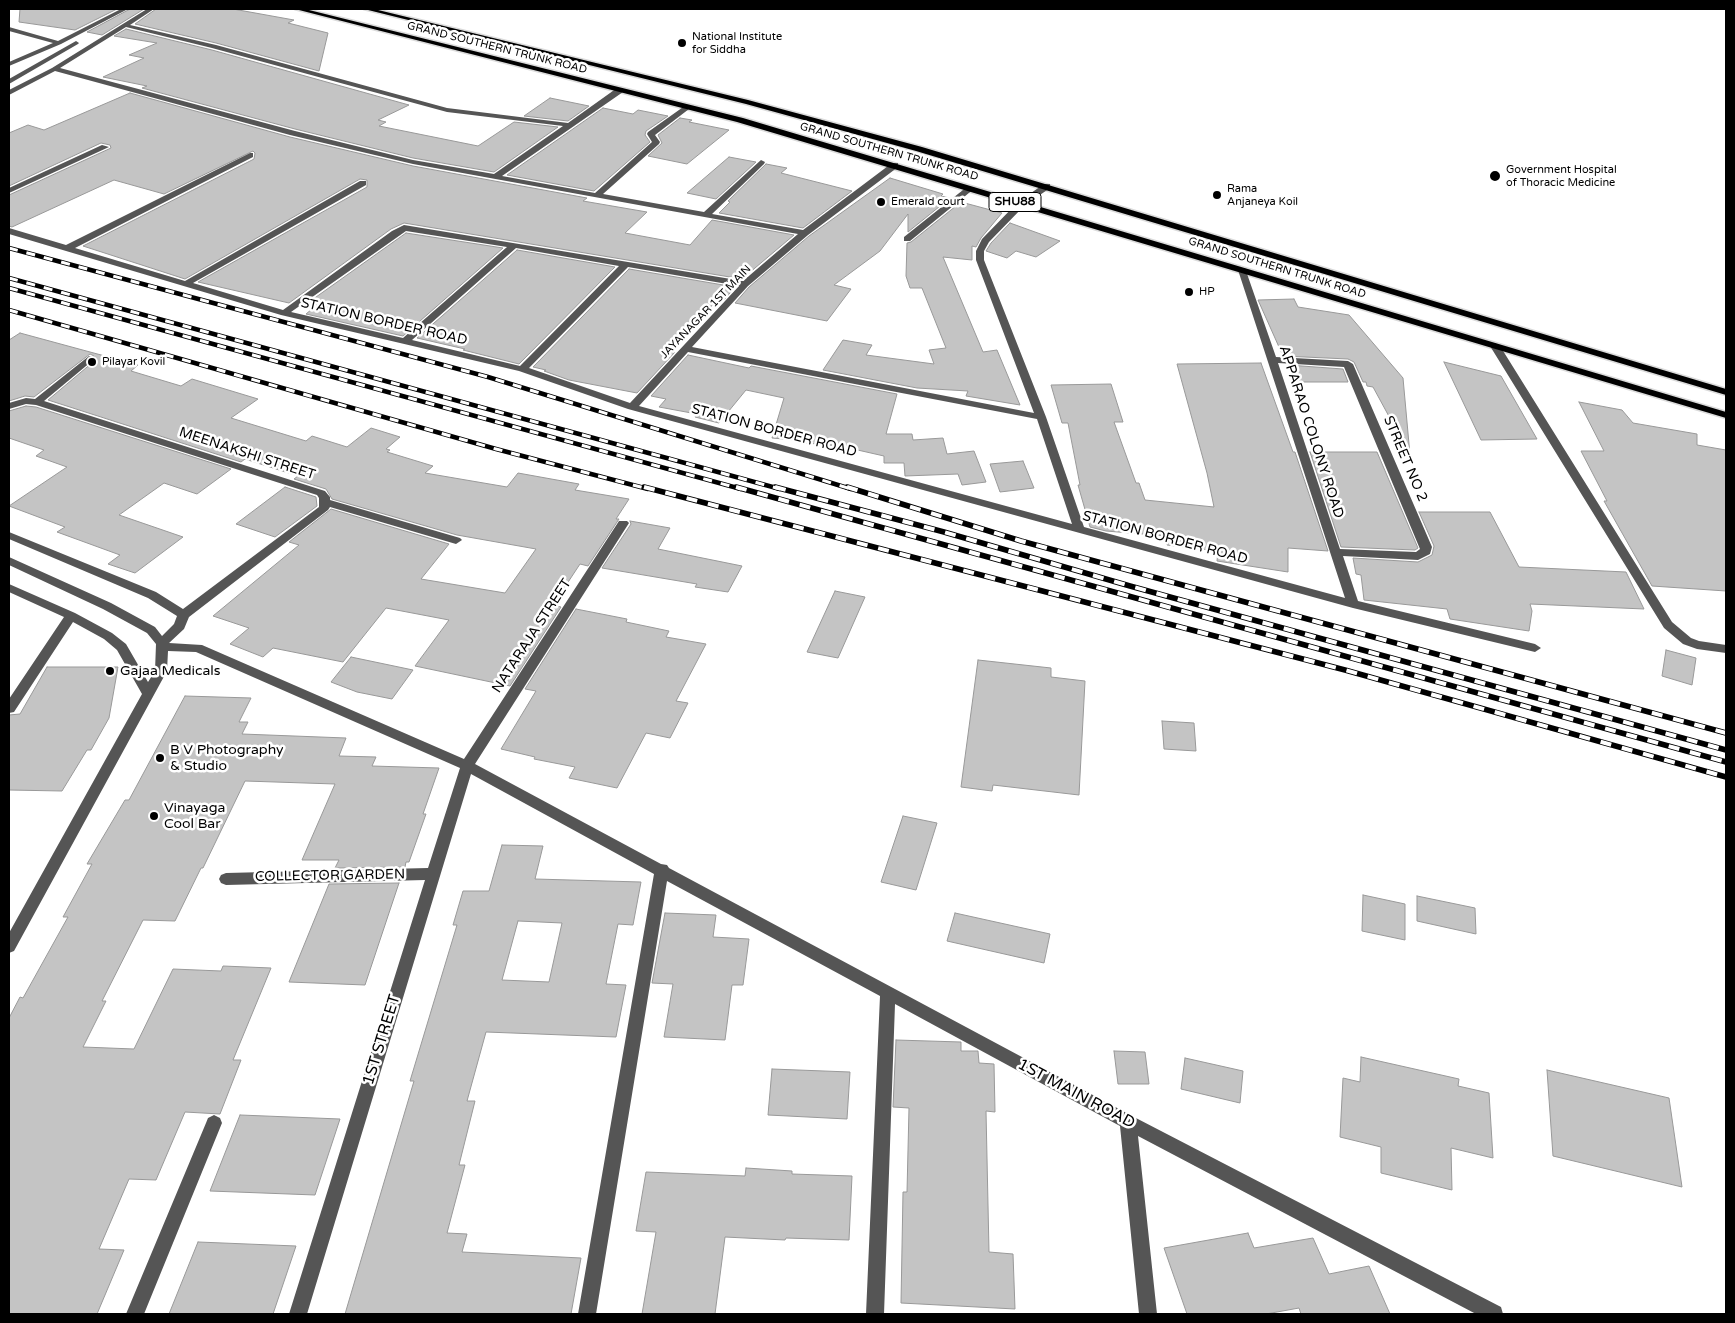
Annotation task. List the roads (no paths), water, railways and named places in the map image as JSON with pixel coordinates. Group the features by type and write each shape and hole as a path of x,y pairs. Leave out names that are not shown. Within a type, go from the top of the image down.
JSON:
{"main road":[{"name":"GRAND SOUTHERN TRUNK ROAD","path":"298,9 740,120 1726,415"},
{"name":"GRAND SOUTHERN TRUNK ROAD","path":"367,9 748,102 919,148 1726,392"}],"street":[{"path":"9,93 54,69 121,22 125,9"},
{"path":"9,64 59,43 125,9"},
{"path":"11,80 121,22 150,9"},
{"path":"121,22 447,110 570,125"},
{"path":"9,29 59,43"},
{"path":"54,69 293,133 413,162 805,233"},
{"path":"494,178 620,90"},
{"path":"596,196 656,142 651,134 686,107"},
{"path":"9,191 105,147"},
{"path":"66,249 250,154"},
{"path":"706,215 761,162"},
{"name":"JAYANAGAR 1ST MAIN","path":"632,407 746,284 805,233 895,165"},
{"path":"187,283 362,183"},
{"path":"1047,186 1021,204 985,241 980,251 980,260 1041,417 1079,528"},
{"path":"907,239 970,188"},
{"path":"284,313 395,232 404,228 420,228 513,246 746,284"},
{"name":"STATION BORDER ROAD","path":"9,230 66,249 284,313 522,369 632,407 1353,604 1535,648"},
{"path":"405,341 513,246"},
{"path":"522,369 625,265"},
{"name":"APPARAO COLONY ROAD","path":"1242,270 1353,604"},
{"path":"1495,346 1668,624 1687,641 1697,645 1726,649"},
{"path":"686,348 1041,417"},
{"path":"9,406 26,401 37,402 89,359"},
{"name":"STREET NO 2","path":"1272,360 1348,364 1426,547 1426,551 1418,556 1336,552"},
{"name":"MEENAKSHI STREET","path":"37,402 321,493 325,497 325,502"},
{"path":"162,645 180,626 183,615 324,508 325,502 456,540"},
{"name":"NATARAJA STREET","path":"467,766 623,523"},
{"path":"9,535 152,595 183,615"},
{"path":"9,561 107,606 151,630 162,645 161,671 9,947"},
{"path":"9,588 94,627 122,647 148,693"},
{"path":"9,709 71,616"},
{"name":"1ST MAIN ROAD","path":"162,645 198,648 467,766 662,869 1128,1122 1494,1314"},
{"name":"1ST STREET","path":"298,1314 467,766"},
{"path":"587,1314 662,869"},
{"name":"COLLECTOR GARDEN","path":"226,878 433,874"},
{"path":"875,1314 888,993"},
{"path":"1128,1122 1148,1314"},
{"path":"135,1314 214,1123"}],"railway":[{"path":"9,248 488,377 851,489"},
{"path":"9,278 780,489"},
{"path":"9,288 741,489"},
{"path":"9,310 496,449 648,489"},
{"path":"644,487 1345,670 1726,777"},
{"path":"736,487 1726,762"},
{"path":"775,487 944,532 1130,586 1726,750"},
{"path":"847,487 1021,541 1726,733"}],"place":[{"name":"National Institute for Siddha","path":"682,43"},
{"name":"Government Hospital of Thoracic Medicine","path":"1495,176"},
{"name":"Rama Anjaneya Koil","path":"1217,195"},
{"name":"Emerald court","path":"881,202"},
{"name":"HP","path":"1189,292"},
{"name":"Pilayar Kovil","path":"92,362"},
{"name":"Gajaa Medicals","path":"110,671"},
{"name":"B V Photography & Studio","path":"160,758"},
{"name":"Vinayaga Cool Bar","path":"154,816"}]}
